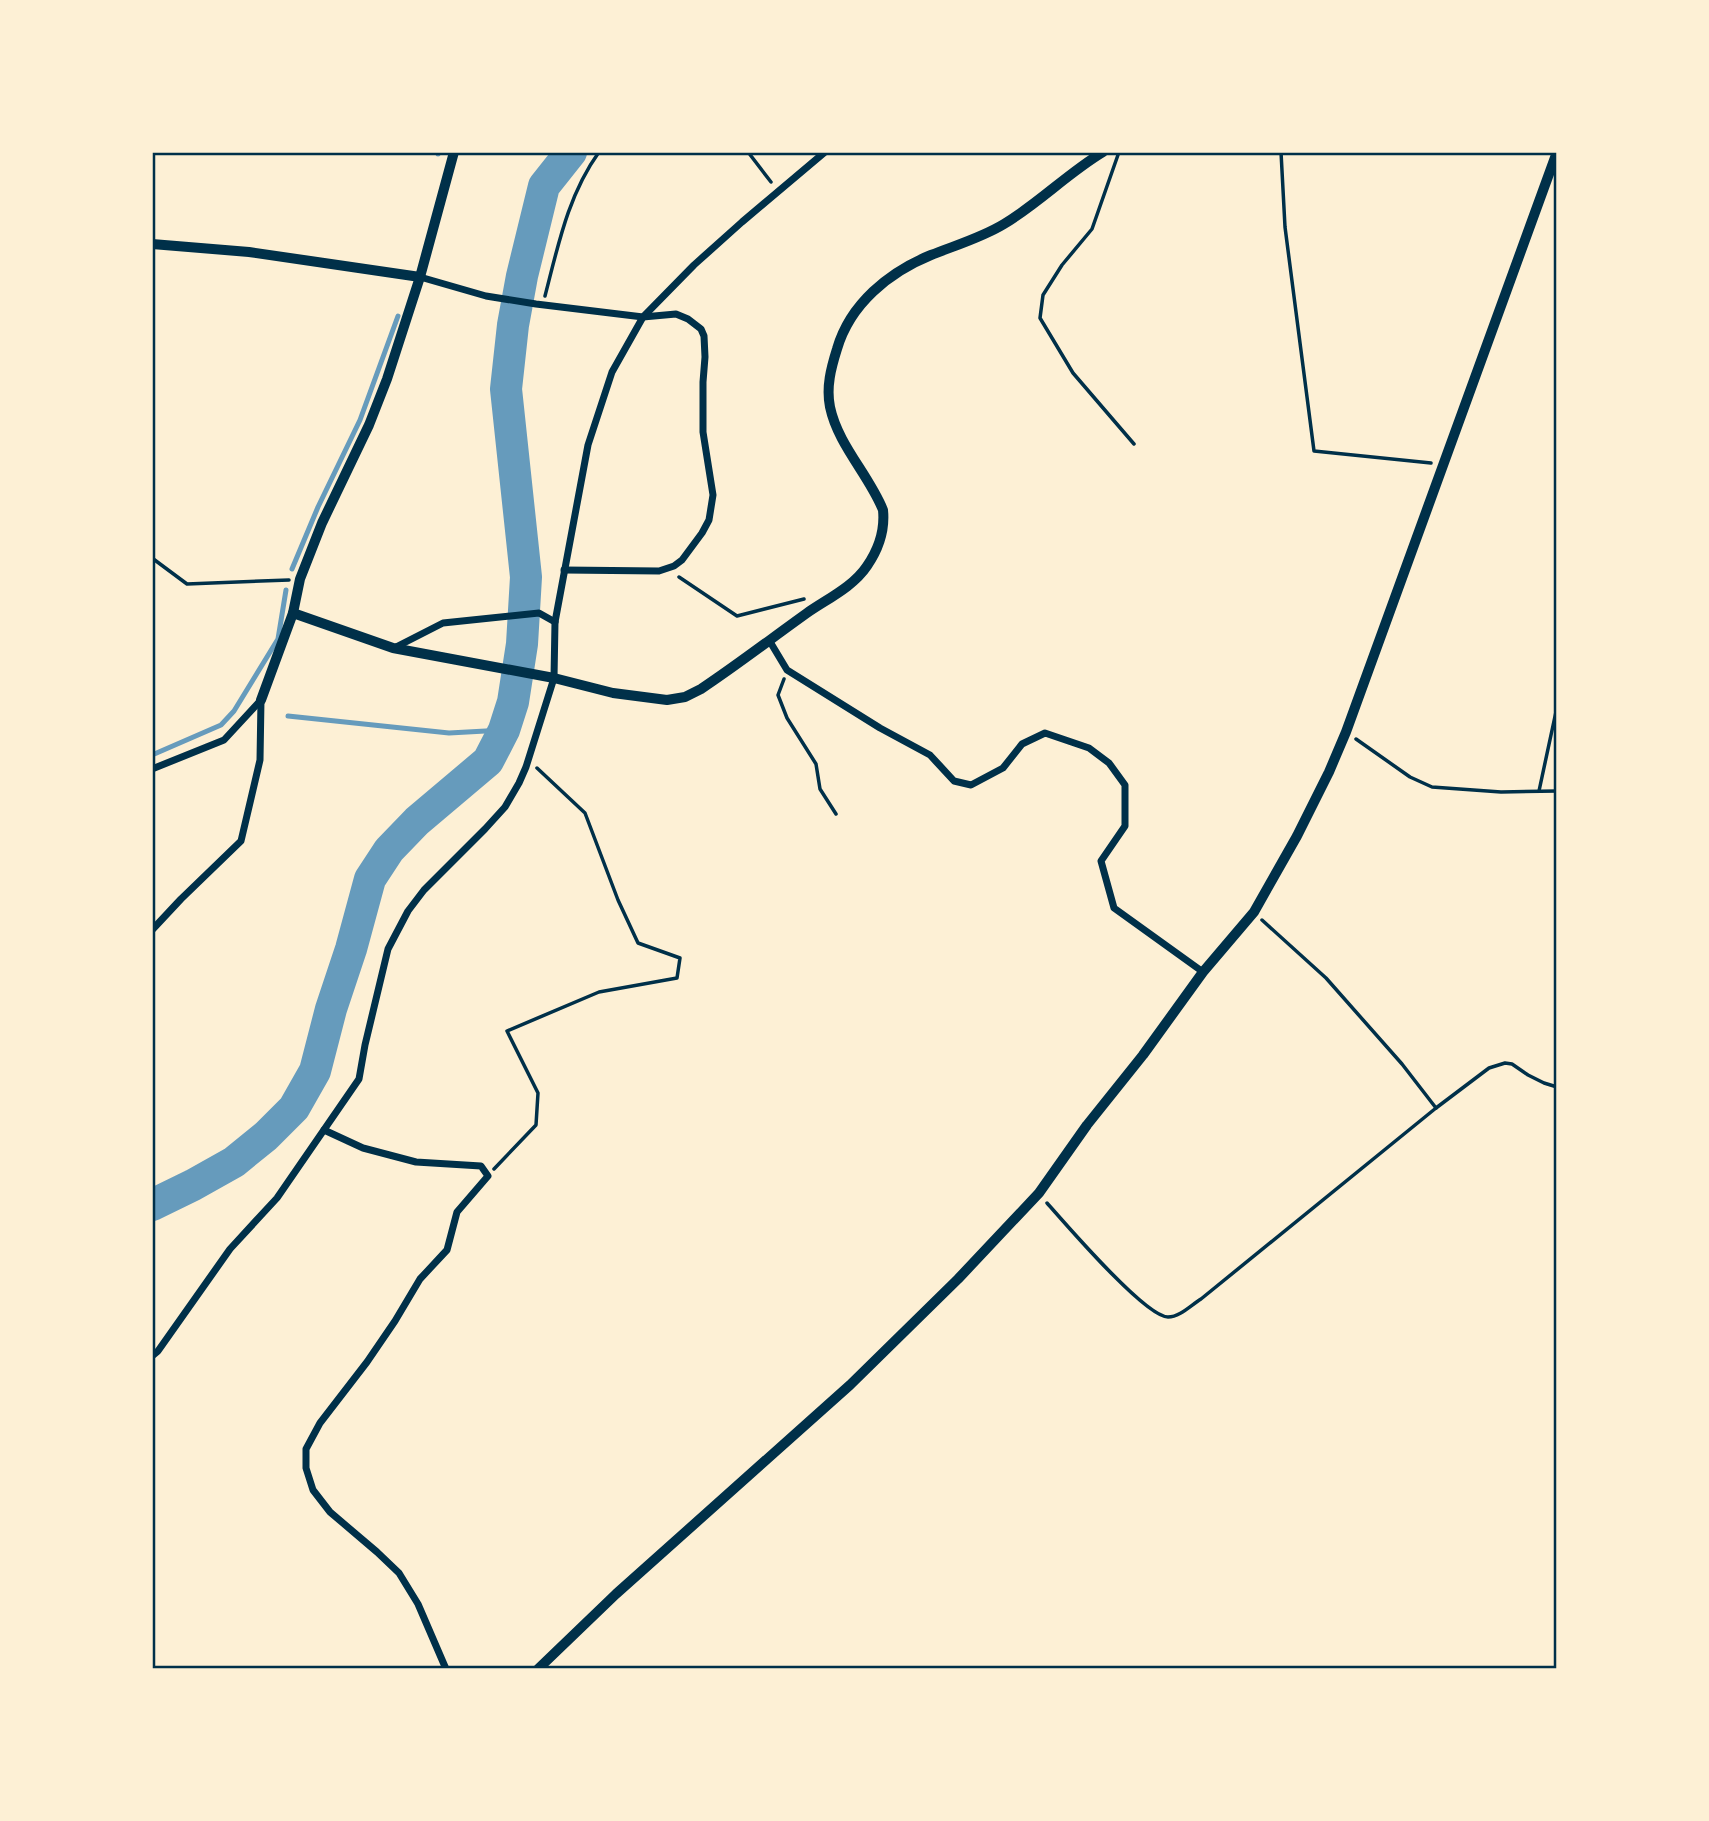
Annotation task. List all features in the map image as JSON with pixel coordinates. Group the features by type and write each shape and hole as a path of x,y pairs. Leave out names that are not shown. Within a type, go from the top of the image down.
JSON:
{"street":[{"path":"152,930 241,841 260,761 261,700 293,613 300,579 322,523 369,425 382,391 419,277 454,152"},
{"path":"152,1356 230,1249 277,1198 359,1079 388,949 408,911 424,890 505,807 519,783 554,678 555,622 564,570 588,445 612,372 643,317 694,265 825,152"},
{"path":"293,613 393,648 554,678 614,693 667,700 685,697 701,689 852,582 867,566 882,536 883,510 841,436 828,393 831,370 848,321 880,284 909,266 986,233 1023,213 1103,152"},
{"path":"538,1669 616,1594 850,1385 958,1279 1039,1193 1203,972 1254,912 1302,825 1346,732 1556,152"},
{"path":"152,244 249,252 419,277 486,296 540,304 643,317 676,314 701,329 705,344 703,432 712,484 709,520 691,548 670,568 659,571 564,570"},
{"path":"393,648 443,623 539,613 555,622"},
{"path":"769,640 787,670 880,728 930,755 954,781 971,785 1003,768 1022,744 1045,733 1089,748 1109,763 1125,785 1125,826 1101,861 1114,908 1203,972"},
{"path":"152,769 223,740 261,700"},
{"path":"324,1130 363,1148 416,1162 481,1166 488,1176 457,1212 447,1250 420,1279 381,1343 320,1423 306,1450 306,1468 313,1490 330,1512 399,1573 418,1604 446,1669"}],"path":[{"path":"540,304 564,221 586,170 599,152"},
{"path":"748,152 779,191"},
{"path":"1119,152 1092,229 1062,265 1043,295 1040,318 1073,373 1133,444"},
{"path":"1281,152 1285,227 1314,451 1444,465"},
{"path":"152,558 187,584 300,579"},
{"path":"670,568 682,580 737,616 815,596"},
{"path":"787,670 779,695 787,718 816,764 820,789 836,814"},
{"path":"1539,791 1557,706"},
{"path":"1346,732 1410,777 1432,787 1501,792 1557,791"},
{"path":"488,1176 536,1125 538,1093 507,1031 600,992 677,978 680,958 638,943 618,900 586,813 528,760"},
{"path":"1254,912 1326,978 1402,1064 1436,1108"},
{"path":"1039,1193 1069,1228 1143,1303 1157,1314 1171,1317 1210,1291 1485,1071 1505,1063 1512,1064 1528,1075 1557,1087"}],"waterway":[{"path":"152,1205 234,1162 294,1108 315,1071 370,879 389,850 417,821 488,761 504,730 513,702 522,644 526,577 506,389 513,325 544,186 571,152"},
{"path":"292,569 360,420 398,316"},
{"path":"152,755 221,725 234,711 278,639 286,590"},
{"path":"288,716 449,733 504,730"}]}
